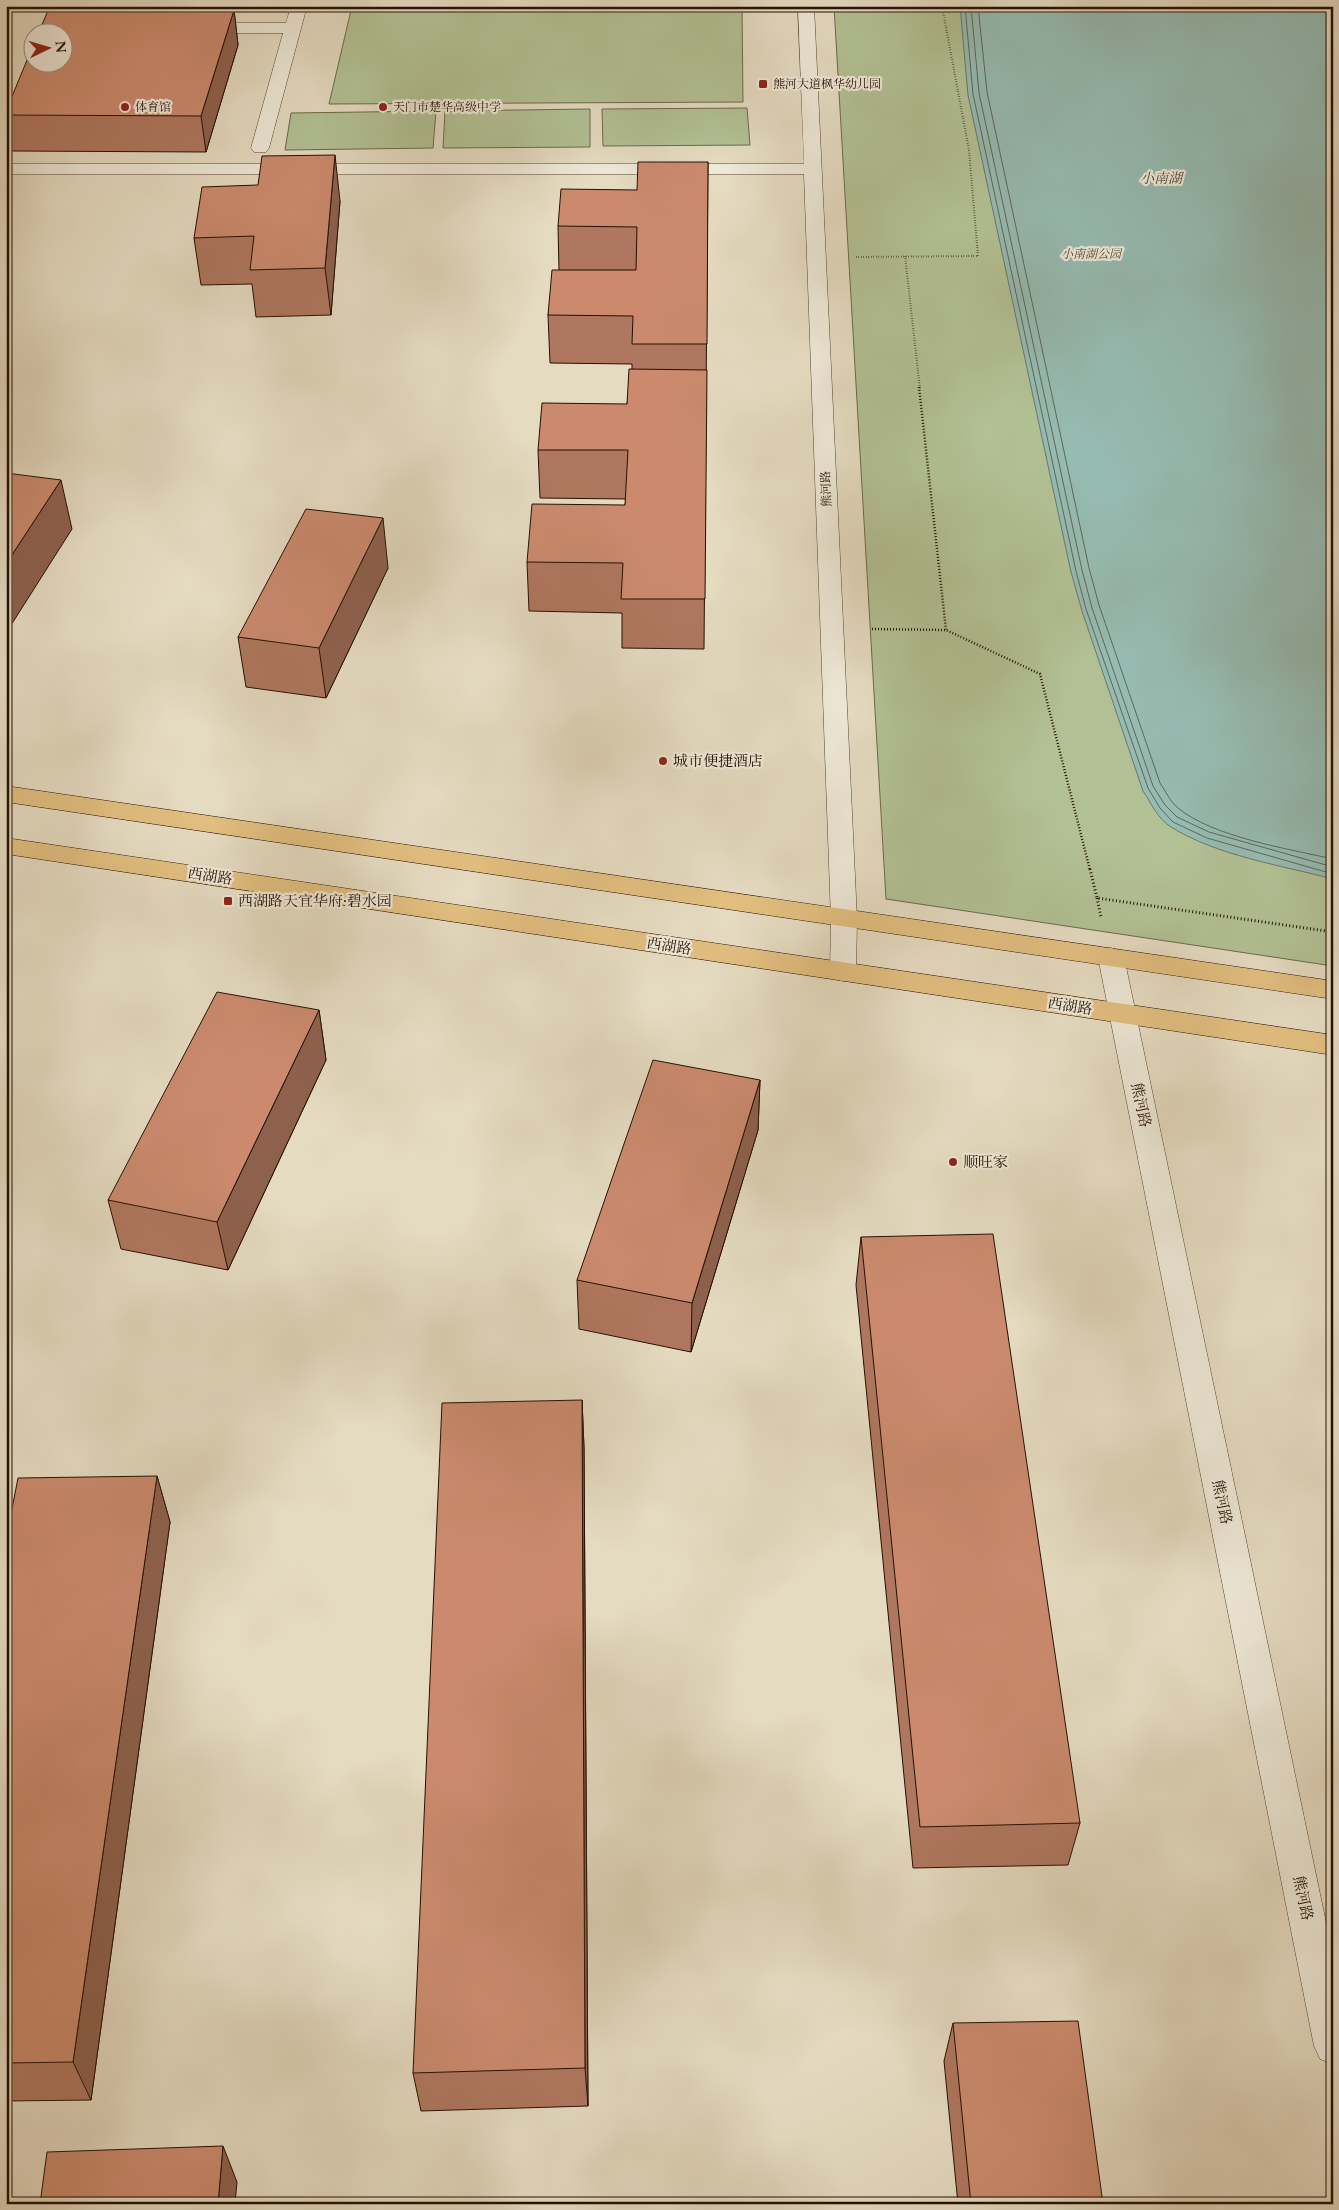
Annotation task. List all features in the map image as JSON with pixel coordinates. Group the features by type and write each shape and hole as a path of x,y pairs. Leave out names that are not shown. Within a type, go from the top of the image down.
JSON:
{"main road":[{"path":"6,794 1333,990"},
{"name":"西湖路","path":"6,846 1333,1045"}],"street":[{"path":"260,148 298,6"},
{"name":"熊河路","path":"806,6 844,918 843,972"},
{"path":"184,28 293,28"},
{"path":"6,169 813,169"},
{"name":"熊河路","path":"1111,957 1333,2046"}],"path":[{"path":"816,257 978,256 969,150 942,6"},
{"path":"905,256 946,630"},
{"path":"831,629 946,630 1040,674 1097,898 1333,932"}],"green space":[{"path":"352,6 742,6 743,102 329,104"},
{"name":"小南湖公园","path":"834,6 1333,6 1333,966 886,899"},
{"path":"747,108 750,145 603,146 602,109"},
{"path":"590,109 590,147 443,148 445,111"},
{"path":"436,111 433,148 285,150 291,113"}],"water":[{"name":"小南湖","path":"960,6 1333,6 1333,879 1229,853 1189,837 1162,820 1143,791 1082,611 1071,572 968,95"}],"building":[{"path":"49,8 234,10 201,116 6,115 22,72 72,72 72,22 43,22"},
{"path":"335,155 325,268 250,270 254,236 194,238 202,187 258,185 262,156"},
{"path":"638,162 708,162 707,344 632,344 633,316 548,315 552,270 636,270 637,227 558,226 561,189 637,190"},
{"path":"629,369 707,370 705,599 621,599 623,563 527,562 532,504 625,505 628,450 538,450 542,403 627,404"},
{"path":"6,473 61,480 6,564"},
{"path":"306,509 383,518 319,648 238,637"},
{"path":"217,992 319,1010 217,1222 108,1200"},
{"path":"653,1060 760,1080 692,1303 577,1280"},
{"path":"993,1234 1080,1823 920,1827 861,1237"},
{"path":"582,1400 585,2068 413,2073 442,1403"},
{"path":"157,1476 73,2062 6,2063 6,1540 18,1478"},
{"path":"1078,2021 1103,2204 971,2204 953,2023"},
{"path":"223,2146 218,2204 40,2204 47,2152"}],"place":[{"name":"熊河大道枫华幼儿园","path":"763,84"},
{"name":"体育馆","path":"125,107"},
{"name":"天门市楚华高级中学","path":"383,107"},
{"name":"城市便捷酒店","path":"663,761"},
{"name":"西湖路天宜华府·碧水园","path":"228,901"},
{"name":"顺旺家","path":"953,1162"}]}
